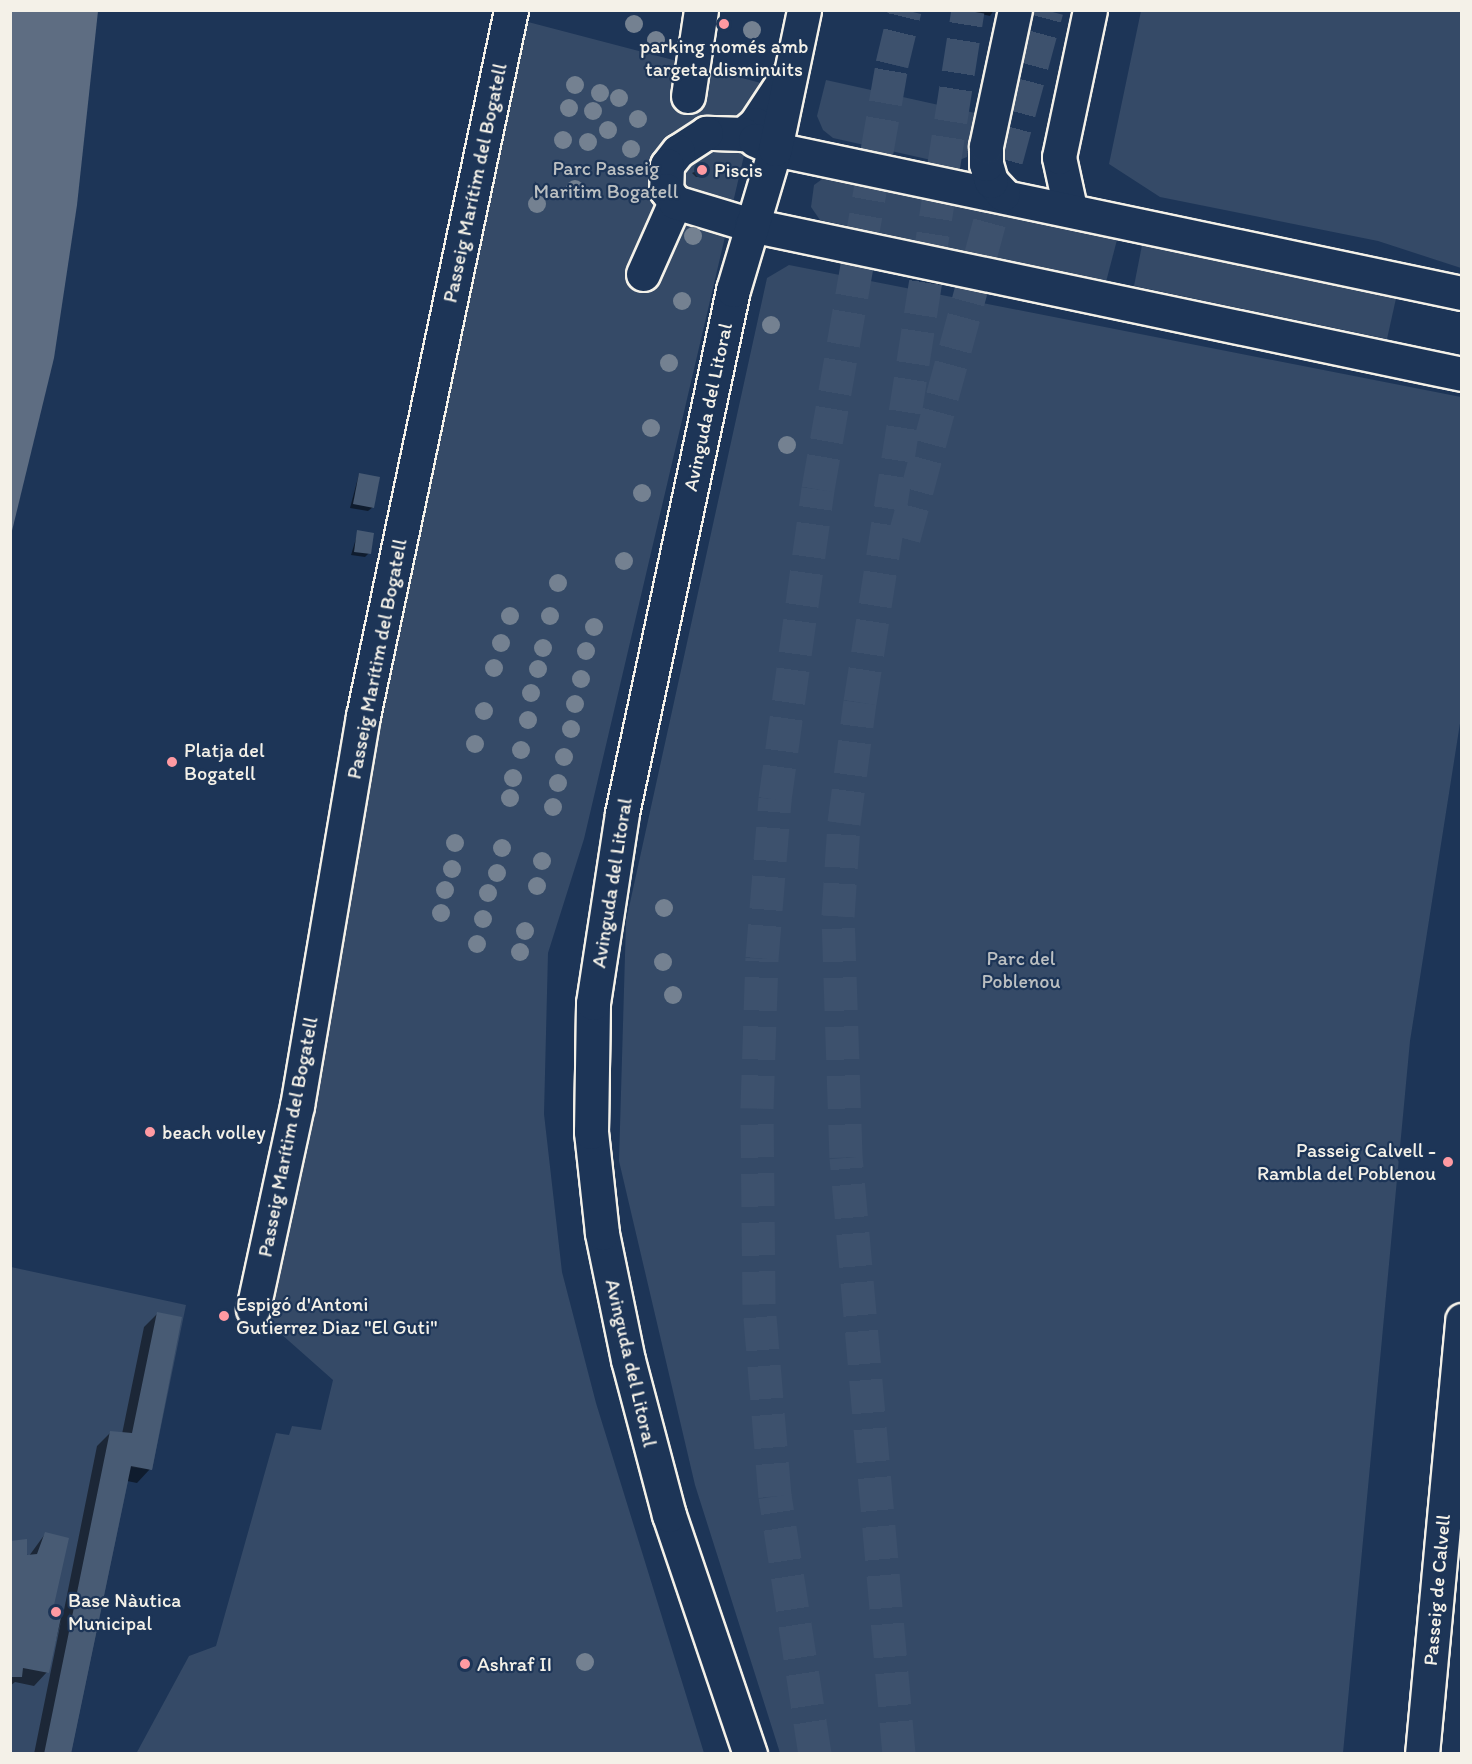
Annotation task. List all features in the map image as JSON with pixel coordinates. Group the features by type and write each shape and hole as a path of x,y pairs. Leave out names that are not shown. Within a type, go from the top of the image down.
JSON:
{"main road":[{"name":"Passeig Marítim del Bogatell","path":"253,1309 297,1106 363,716 511,10"},
{"path":"688,96 701,10"},
{"name":"Avinguda del Litoral","path":"750,1754 669,1515 634,1382 602,1233 591,1132 593,1003 615,846 733,290 774,149 804,10"},
{"path":"1003,194 991,180 986,164 986,146 1016,10"},
{"path":"1070,208 1059,157 1090,10"},
{"path":"743,134 755,124 792,70"},
{"path":"1461,293 1070,208 774,149 743,134 706,133 678,151 667,165 666,190 675,202 751,225 1461,374"},
{"path":"643,274 675,202"},
{"name":"Passeig de Calvell","path":"1422,1754 1461,1320"}],"green space":[{"path":"1141,11 1461,11 1461,268 1378,241 1160,197 1109,164"},
{"name":"Parc Passeig Maritim Bogatell","path":"509,17 761,83 584,839 548,953 544,1114 562,1272 596,1403 704,1753 136,1754 189,1656 216,1646 276,1433 289,1435 292,1426 321,1430 333,1380 253,1309"},
{"path":"826,80 975,113 967,157 949,164 833,138 823,130 817,116"},
{"path":"842,174 1118,236 1106,282 820,220 811,207 814,185 825,177"},
{"path":"1143,240 1397,294 1387,339 1134,286"},
{"name":"Parc del Poblenou","path":"789,265 1461,397 1461,717 1410,1041 1343,1753 780,1753 695,1485 619,1161 626,921 767,278"},
{"name":"Base Nàutica Municipal","path":"11,1267 186,1305 152,1470 131,1467 71,1753 11,1754"}],"shaded area":[{"path":"11,10 98,11 77,205 54,358 11,535"}],"building":[{"path":"359,473 380,477 374,508 353,504"},
{"path":"357,530 374,533 371,554 354,552"},
{"path":"157,1312 182,1317 152,1470 131,1466 71,1754 44,1754 110,1431 132,1433"},
{"path":"45,1532 69,1538 54,1605 63,1608 49,1673 23,1668 22,1677 10,1677 10,1541 27,1539 27,1555 37,1554"}],"tunnel":[{"path":"815,1754 775,1496 759,1304 757,1108 762,958 775,799 818,489 892,64 905,10"},
{"path":"899,1754 846,1157 838,916 844,823 860,702 968,10"},
{"path":"904,538 1047,10"}],"place":[{"name":"parking només amb targeta disminuits","path":"724,24"},
{"name":"Piscis","path":"702,170"},
{"name":"Platja del Bogatell","path":"172,762"},
{"name":"beach volley","path":"150,1132"},
{"name":"Passeig Calvell - Rambla del Poblenou","path":"1448,1162"},
{"name":"Espigó d'Antoni Gutierrez Diaz \"El Guti\"","path":"224,1316"},
{"name":"Base Nàutica Municipal","path":"56,1612"},
{"name":"Ashraf II","path":"465,1664"}]}
